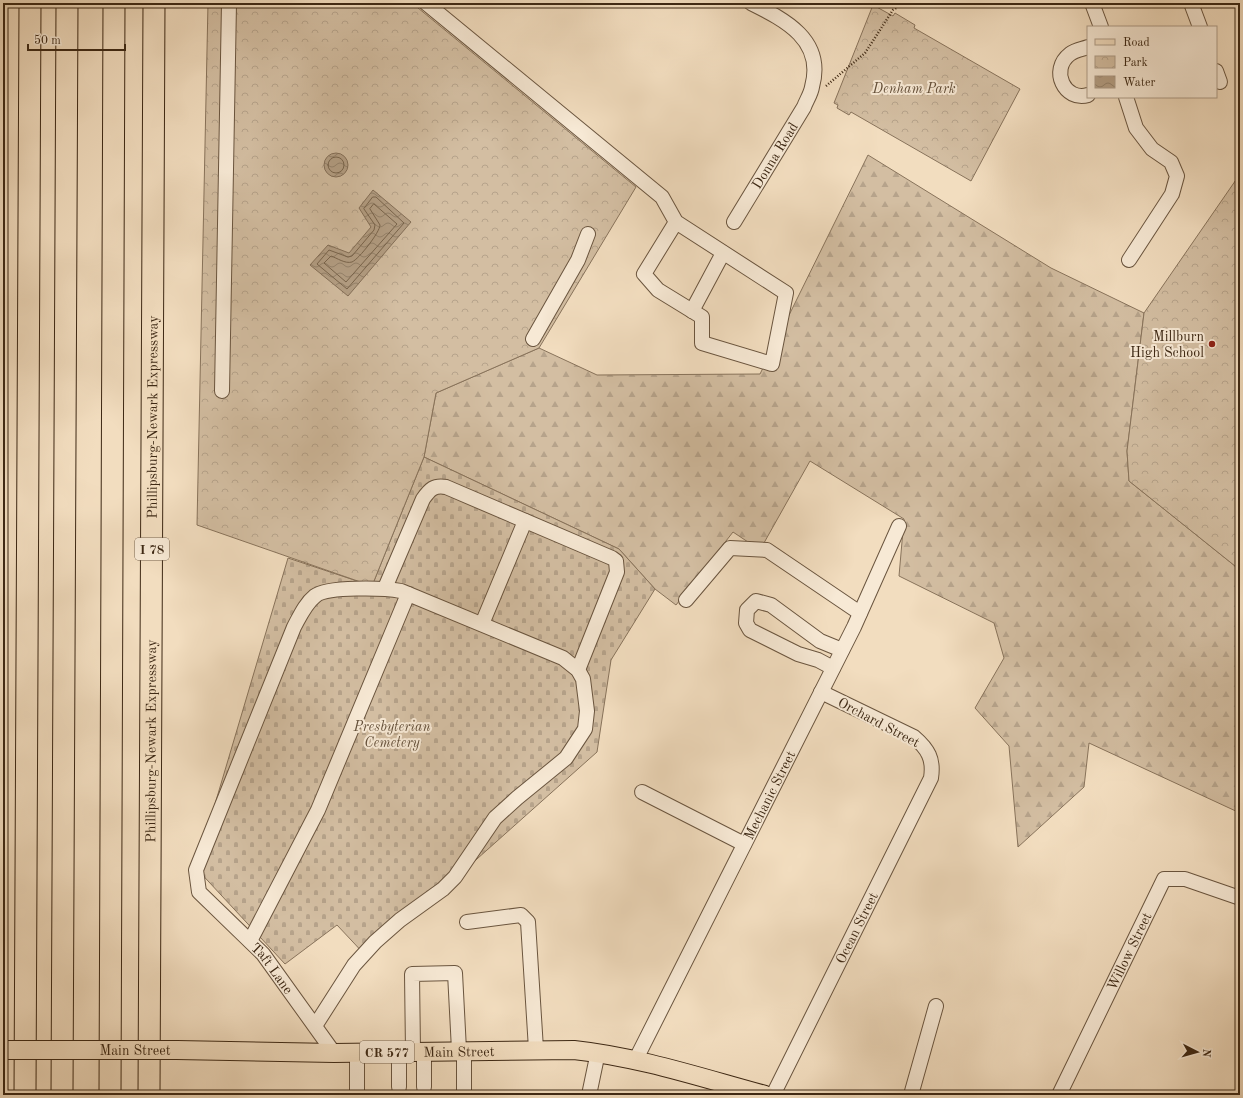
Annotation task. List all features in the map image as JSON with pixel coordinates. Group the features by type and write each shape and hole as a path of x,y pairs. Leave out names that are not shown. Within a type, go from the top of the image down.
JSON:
{"highway":[{"path":"25,1095 30,3"},
{"path":"62,1095 67,3"},
{"path":"110,1095 114,3"},
{"name":"Phillipsburg-Newark Expressway","path":"149,1095 154,3"}],"main road":[{"name":"Main Street","path":"3,1050 357,1052 536,1049 574,1050 598,1052 766,1095"}],"street":[{"path":"222,391 230,3"},
{"path":"426,3 662,197 676,222 786,293 772,364 702,344 702,317 658,290 644,274 676,222"},
{"name":"Donna Road","path":"734,222 804,107 812,87 814,72 813,60 802,37 784,20 751,3"},
{"path":"1092,3 1100,26"},
{"path":"1191,3 1200,26"},
{"path":"1087,47 1070,54 1061,64 1060,77 1062,86 1070,92 1083,96 1087,95"},
{"path":"1126,98 1136,128 1152,149 1171,162 1177,176 1172,194 1129,260"},
{"path":"533,339 578,260 588,234"},
{"path":"692,311 723,253"},
{"path":"315,1026 354,965 375,942 400,920 443,889 455,877 495,818 566,758 585,728 587,711 582,679 578,670 563,658 408,594 385,588 423,499 433,487 446,487 616,561 617,572 578,670"},
{"path":"482,624 525,521"},
{"name":"Mechanic Street","path":"635,1061 842,650 900,526"},
{"path":"686,600 730,548 767,550 860,613"},
{"name":"Taft Lane","path":"334,1052 263,954 199,892 196,870 294,627 307,603 317,595 338,590 385,588"},
{"path":"250,941 318,810 408,594"},
{"path":"833,668 818,660 798,654 750,630 746,623 747,610 756,601 771,605 820,641 842,650"},
{"name":"Orchard Street","path":"821,692 914,737 924,746 931,758"},
{"name":"Ocean Street","path":"773,1095 930,778 932,768 931,758"},
{"path":"642,792 744,844"},
{"name":"Willow Street","path":"1059,1095 1164,879 1185,879 1240,898"},
{"path":"467,922 521,915 528,922 536,1049"},
{"path":"424,1087 412,1051 412,974 455,973 464,1095"},
{"path":"911,1095 936,1006"},
{"path":"399,1087 412,1051"},
{"path":"357,1052 357,1095"},
{"path":"589,1095 598,1052"}],"path":[{"path":"812,87 823,89 865,53 894,10 904,3"}],"green space":[{"path":"208,3 412,3 636,187 539,348 436,393 424,457 372,586 197,525"},
{"name":"Denham Park","path":"873,5 893,16 895,13 915,25 914,28 1020,89 971,181 851,112 849,115 837,108 838,105 834,103"},
{"path":"868,155 1051,268 1144,313 1127,451 1129,481 1240,570 1240,813 1089,743 1084,787 1018,847 1009,746 975,708 1004,658 994,623 899,576 904,519 810,461 760,550 733,532 676,605 655,589 619,549 424,457 436,393 539,348 597,375 760,374"},
{"name":"Millburn High School","path":"1240,174 1240,570 1129,481 1127,451 1144,313"},
{"name":"Presbyterian Cemetery","path":"424,457 619,549 655,589 611,660 597,752 367,957 337,925 285,964 196,868 288,558 372,586"}],"water":[{"path":"336,153 341,154 347,160 347,170 341,176 336,177 331,176 325,170 324,165 325,160 331,154"},
{"path":"373,190 411,222 348,296 310,265 328,245 349,253 371,227 359,208"}],"place":[{"name":"Millburn High School","path":"1212,344"}]}
